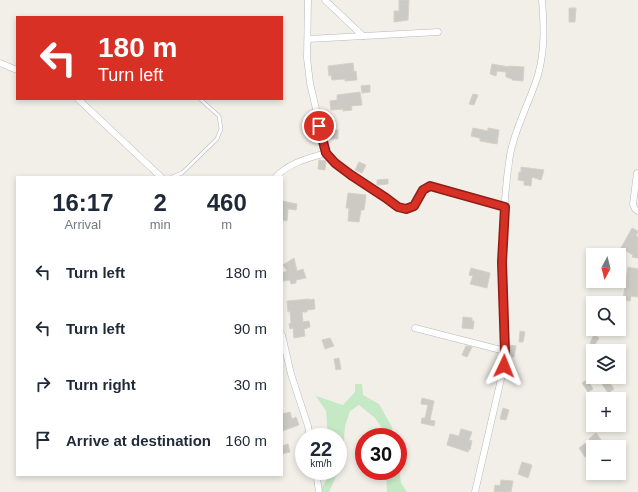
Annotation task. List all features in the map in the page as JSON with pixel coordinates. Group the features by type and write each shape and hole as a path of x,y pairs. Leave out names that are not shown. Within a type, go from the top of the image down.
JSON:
{"street":[{"path":"308,0 308,58 310,83 326,153 335,163 402,209 411,208 414,206 423,190 430,186 505,207"},
{"path":"325,0 363,36"},
{"path":"475,492 502,377 505,352 502,262 510,153 538,76 542,58 544,25 542,0"},
{"path":"308,39 438,32"},
{"path":"0,63 16,70"},
{"path":"79,100 160,176"},
{"path":"277,176 286,169 298,163 326,153"},
{"path":"637,173 633,204 635,209 638,211"},
{"path":"415,328 505,352"},
{"path":"283,340 291,374 308,428"},
{"path":"317,480 319,492"}],"lane":[{"path":"174,176 182,173 217,139 221,129 219,116 201,100"}],"green space":[{"path":"355,384 362,384 363,395 379,404 392,428 382,428 375,418 359,405 350,411 345,428 327,428 326,411 316,396 343,405 355,392"},
{"path":"334,480 329,492 319,492 326,481"},
{"path":"386,480 401,480 407,492 387,492"}],"building":[{"path":"399,0 409,0 408,20 394,22 394,11 399,11"},
{"path":"569,8 576,8 575,22 569,22"},
{"path":"353,63 357,80 332,80 331,75 329,76 328,66"},
{"path":"492,64 509,67 524,67 523,81 512,80 506,77 506,72 497,71 496,76 490,74"},
{"path":"370,85 370,92 362,93 361,86"},
{"path":"360,92 362,105 351,106 352,110 331,110 330,101 337,100 337,95"},
{"path":"473,94 478,95 474,105 469,104"},
{"path":"473,128 488,131 488,128 499,130 497,144 480,141 480,138 471,136"},
{"path":"327,130 338,130 338,139 327,139"},
{"path":"319,160 326,161 325,170 318,169"},
{"path":"359,162 366,165 362,173 355,170"},
{"path":"521,167 544,170 541,180 532,177 531,186 524,185 524,181 518,180"},
{"path":"388,179 388,184 377,185 377,180"},
{"path":"348,193 366,195 364,210 361,210 359,222 348,221 349,208 346,208"},
{"path":"283,201 297,204 296,210 288,209 287,221 283,220"},
{"path":"632,228 638,231 636,236 638,237 638,258 632,257 633,255 626,251 626,248 621,248"},
{"path":"294,258 297,271 303,269 306,278 296,280 296,283 291,284 290,280 283,281 283,273 287,271 283,265"},
{"path":"628,267 638,269 638,297 631,296 630,301 626,300 626,296 624,296"},
{"path":"471,268 490,273 487,288 470,284 473,276 469,275"},
{"path":"314,299 315,309 302,312 303,322 309,321 310,327 304,329 305,336 294,338 293,328 290,329 289,324 291,323 290,311 288,312 287,301"},
{"path":"463,317 472,318 472,321 474,321 473,329 462,328"},
{"path":"520,331 525,332 523,342 519,342"},
{"path":"594,336 599,338 595,344 590,343"},
{"path":"330,338 334,346 325,349 322,340"},
{"path":"509,345 516,346 514,357 509,357"},
{"path":"466,346 472,347 467,357 462,355"},
{"path":"339,358 341,369 336,370 334,359"},
{"path":"586,380 586,384 590,384 593,389 588,392 582,383"},
{"path":"602,384 611,384 614,389 607,392"},
{"path":"422,398 434,401 430,420 435,421 434,426 421,423 422,418 425,418 428,405 421,404"},
{"path":"503,408 509,410 506,420 500,419"},
{"path":"290,412 292,419 296,417 299,425 283,431 283,414"},
{"path":"461,429 472,432 469,440 472,441 468,452 447,445 450,434 459,436"},
{"path":"596,433 601,440 590,440 589,439"},
{"path":"586,443 586,456 585,457 579,448"},
{"path":"288,444 290,452 283,454 283,446"},
{"path":"522,462 532,465 528,478 518,474"},
{"path":"501,480 513,481 511,492 494,492 495,485 500,486"}],"route":[{"path":"319,126 326,153 335,163 402,209 411,208 414,206 423,190 430,186 435,186 505,207 502,236 505,352 504,366"}]}
